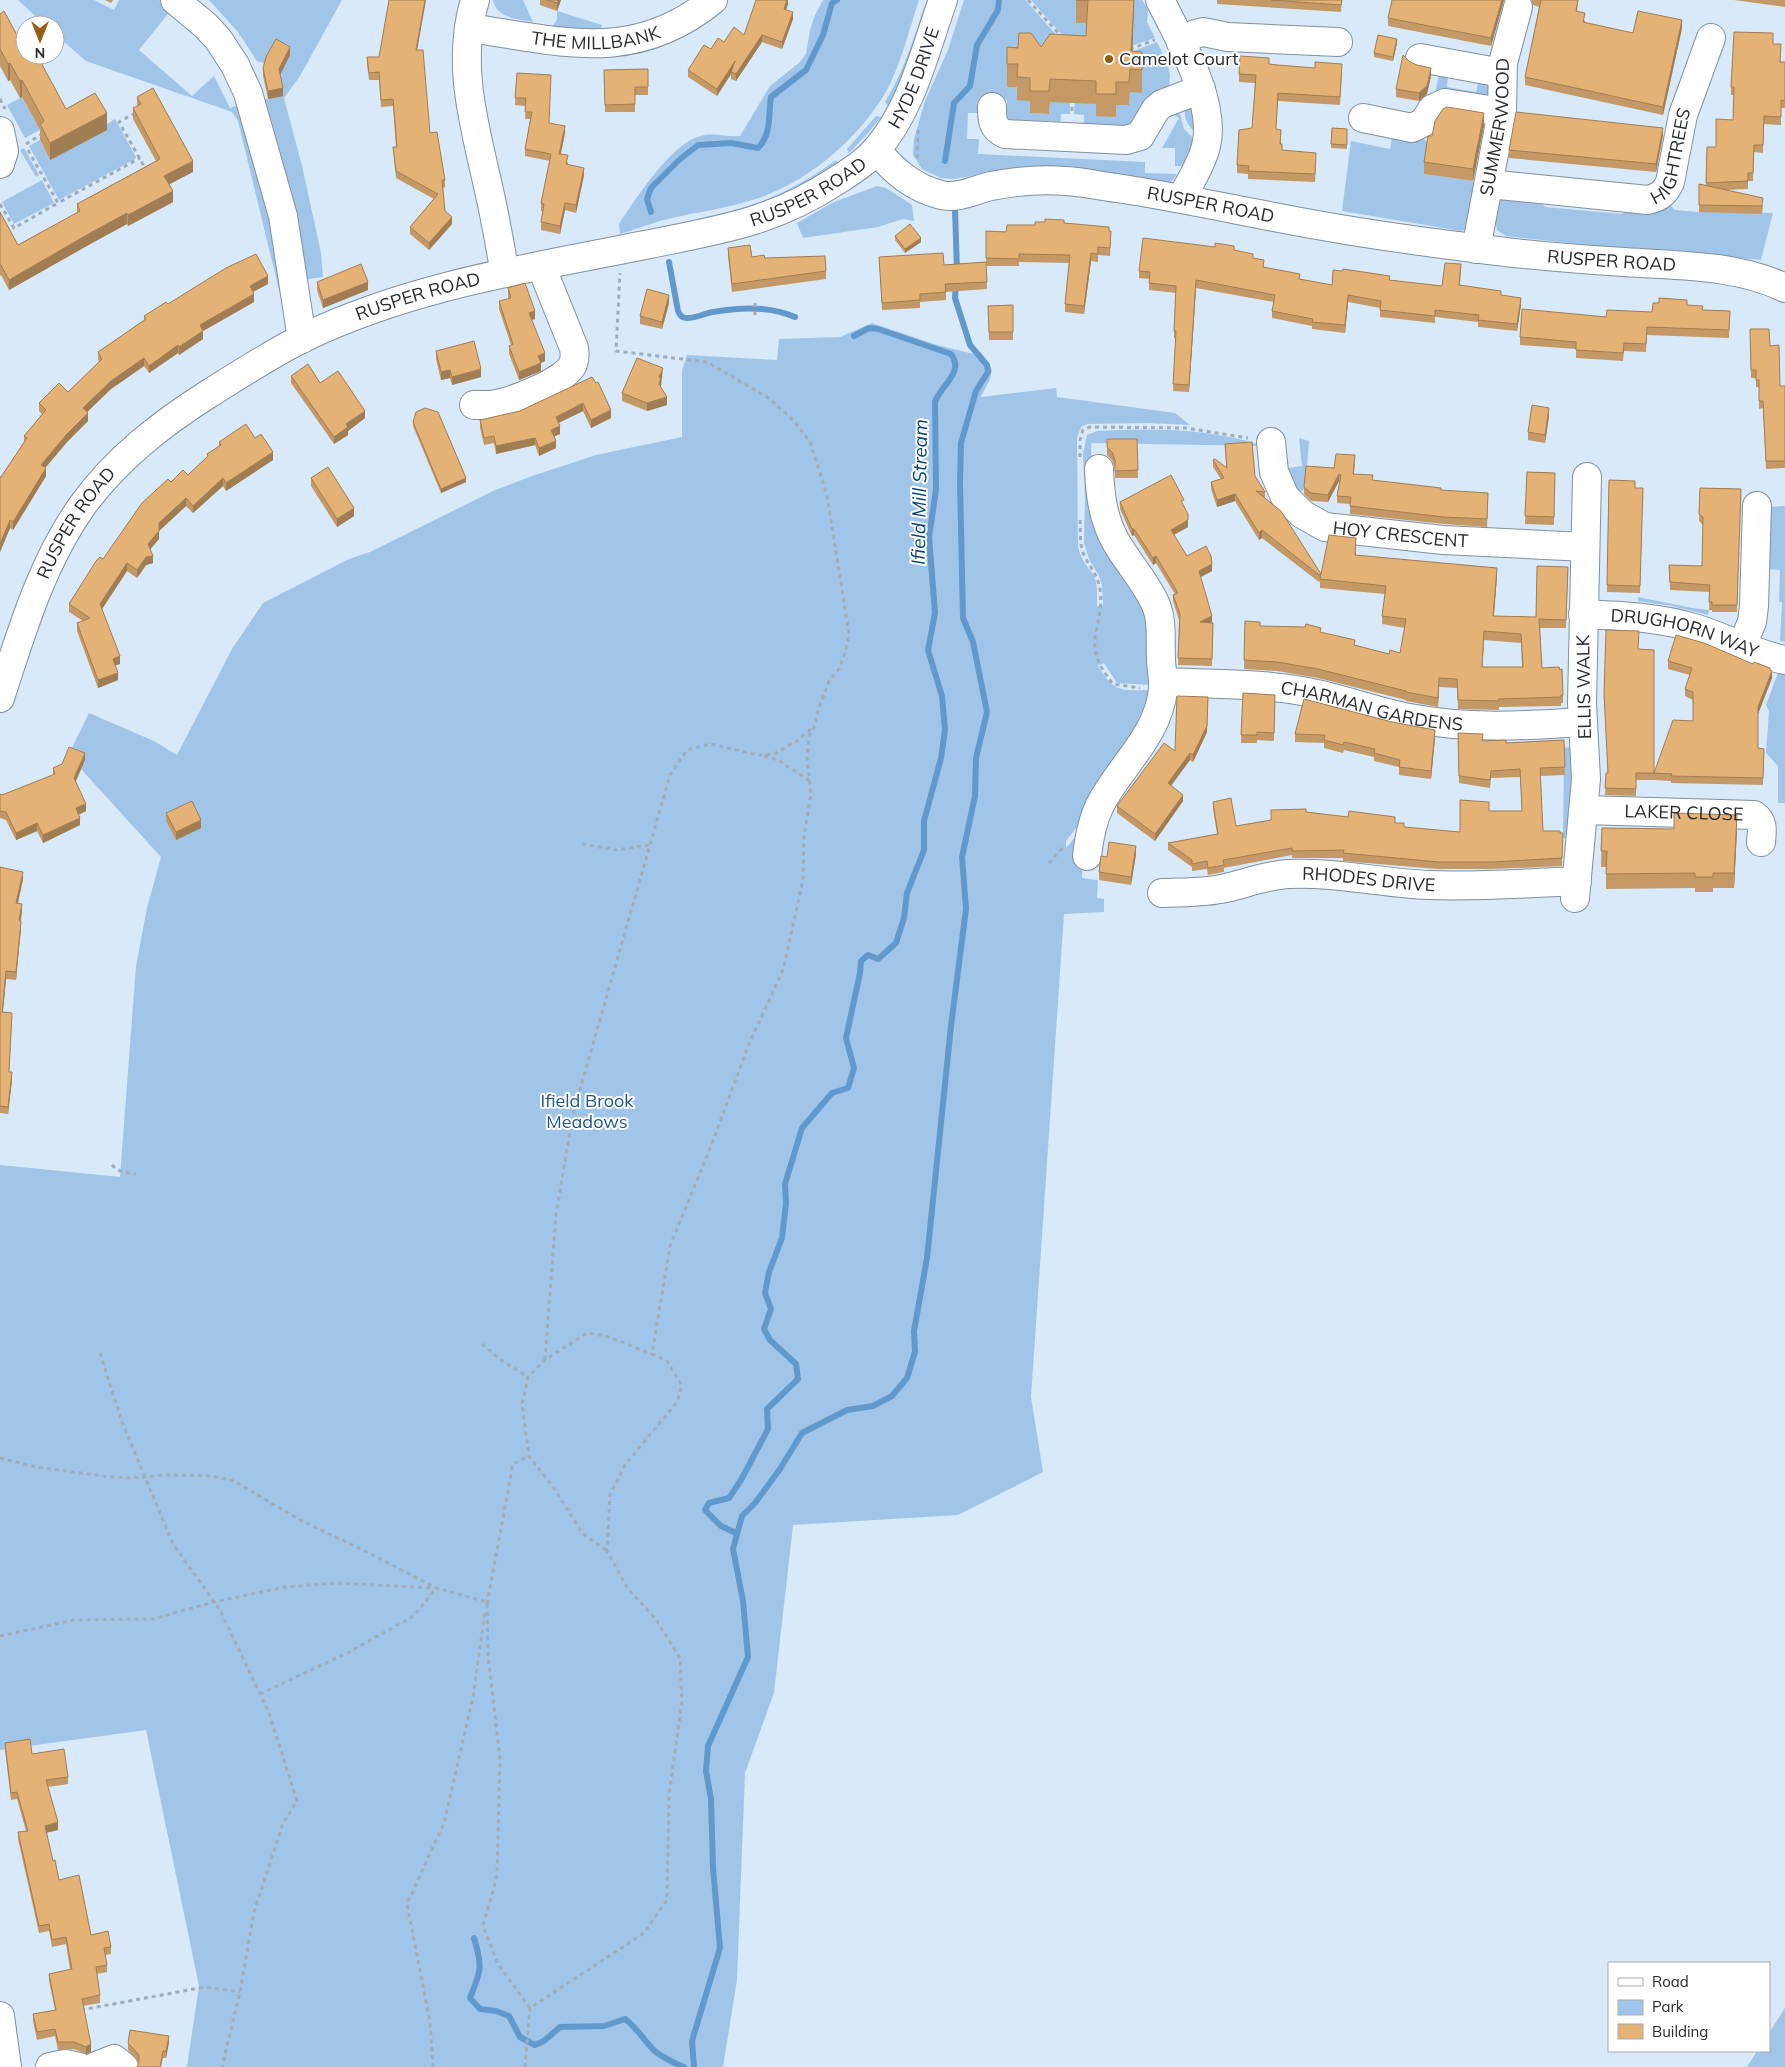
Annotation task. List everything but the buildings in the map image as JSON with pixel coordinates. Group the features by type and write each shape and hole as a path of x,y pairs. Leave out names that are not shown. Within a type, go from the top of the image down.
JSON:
{"street":[{"path":"176,0 206,26 218,40 235,65 248,93 283,216 302,339"},
{"path":"475,0 469,28 466,58 467,90 505,273"},
{"name":"THE MILLBANK","path":"469,28 567,42 594,44 622,42 654,35 681,23 713,0"},
{"name":"HYDE DRIVE","path":"876,150 891,130 910,94 943,0"},
{"path":"1160,0 1169,41 1201,90 1208,118 1207,144 1182,198"},
{"name":"SUMMERWOOD","path":"1476,248 1502,112 1502,73 1518,7"},
{"path":"1169,41 1203,32 1228,37 1338,42"},
{"name":"HIGHTREES","path":"1489,184 1648,200 1658,198 1666,191 1670,182 1683,115 1711,38"},
{"path":"1420,58 1502,73"},
{"path":"992,107 994,125 998,131 1005,134 1126,140 1140,136 1156,109 1162,104 1201,90"},
{"path":"1363,118 1412,128 1424,122 1432,109 1445,103 1502,112"},
{"name":"RUSPER ROAD","path":"2,685 32,601 47,566 82,506 106,476 139,444 180,412 228,381 302,339 340,322 416,296 505,273 732,228 769,216 819,192 858,166 876,150 891,167 910,182 944,196 962,195 987,187 1039,180 1068,181 1182,198 1360,233 1539,256 1742,272 1766,279 1785,288"},
{"path":"474,405 491,405 521,396 554,381 573,365 575,357 574,348 541,266"},
{"name":"HOY CRESCENT","path":"1271,442 1274,472 1285,497 1302,514 1325,527 1443,540 1585,547"},
{"path":"1087,856 1089,837 1100,804 1150,730 1159,708 1163,686 1161,627 1156,604 1116,541 1105,519 1090,466"},
{"name":"ELLIS WALK","path":"1576,889 1584,810 1586,761 1582,722 1587,477"},
{"path":"1742,645 1750,628 1754,606 1757,506"},
{"name":"DRUGHORN WAY","path":"1583,614 1642,617 1669,621 1717,635 1769,656 1785,660"},
{"name":"CHARMAN GARDENS","path":"1163,686 1271,686 1295,690 1408,718 1484,726 1582,722"},
{"name":"LAKER CLOSE","path":"1584,810 1754,815 1760,819 1761,842"},
{"name":"RHODES DRIVE","path":"1162,893 1204,892 1228,888 1251,880 1286,874 1321,873 1430,885 1576,889"},
{"path":"0,2016 7,2067"},
{"path":"94,2067 114,2059 124,2067"},
{"path":"50,2067 65,2064 79,2067"}],"path":[{"path":"1028,0 1067,44"},
{"path":"1123,52 1169,41"},
{"path":"1124,47 1128,50"},
{"path":"1072,101 1076,95"},
{"path":"137,112 120,122 145,168 154,164"},
{"path":"1,149 18,149 25,144 58,203"},
{"path":"0,204 14,228 140,158"},
{"path":"618,250 620,270 616,350 707,362 767,398 789,416 810,442 827,495 849,634 846,650 839,669 829,682 818,710 815,725 809,737 811,794 804,836 803,880 783,970 748,1046 713,1141 670,1246 652,1354"},
{"path":"755,302 755,317"},
{"path":"1090,466 1080,440 1083,430 1090,427 1186,428 1271,442"},
{"path":"1080,512 1081,544 1084,554 1097,578 1100,590 1100,606 1093,644 1096,658 1105,675 1113,684 1163,686"},
{"path":"759,755 774,754 797,741 815,725"},
{"path":"545,1360 556,1214 574,1114 670,775 687,750 710,744 778,760 810,781"},
{"path":"582,844 617,850 650,844"},
{"path":"112,1165 116,1169 136,1174"},
{"path":"530,2008 644,1933 667,1900 669,1794 682,1702 680,1658 655,1618 628,1589 607,1551 583,1534 553,1487 529,1456 522,1404 528,1377 545,1360 587,1333 606,1336 667,1361 682,1386 677,1402 625,1464 610,1495 607,1551"},
{"path":"482,1344 501,1360 528,1377"},
{"path":"100,1353 122,1422 173,1544 220,1610 269,1713 297,1801 282,1823 254,1912 240,1992 222,2067"},
{"path":"433,2067 430,2022 407,1904 444,1822 473,1697 487,1602 513,1464 529,1456"},
{"path":"0,1458 36,1467 103,1476 128,1478 212,1476 234,1482 300,1520 436,1588 487,1602"},
{"path":"0,1636 74,1620 153,1619 214,1602 286,1587 336,1583 436,1588"},
{"path":"260,1694 349,1652 414,1616 436,1588"},
{"path":"487,1602 488,1655 500,1759 497,1876 483,1926 498,1964 530,2008 526,2067"},
{"path":"79,2010 204,1987 240,1992"}],"green space":[{"path":"18,0 94,0 114,10 119,0 159,0 171,10 139,50 192,96 214,76 230,108 243,103 266,170 288,327 238,121 232,112 86,61 65,43 65,15 34,15"},
{"path":"209,0 342,0 300,76 284,98 302,166 321,253 323,277 301,280 259,101 283,95 266,64 257,61 238,32"},
{"path":"493,0 523,0 533,22 508,17 498,11"},
{"path":"823,0 919,0 903,52 891,82 880,102 866,121 831,156 812,171 770,194 738,204 660,221 620,234 619,224 634,201 655,173 678,149 701,136 740,136 770,86 799,63 806,54 810,30"},
{"path":"927,0 931,0 901,85 888,106 885,102 904,65"},
{"path":"964,0 1025,0 1077,58 1018,87 1030,101 1030,113 1049,114 1050,102 1070,101 1070,114 1061,114 1060,129 1054,126 1054,121 1017,121 1017,123 1007,125 1007,100 980,99 979,113 968,113 967,139 979,139 978,154 1145,162 1145,173 1177,174 1169,185 995,172 954,179 941,178 922,169 913,155 914,139 925,101 948,50"},
{"path":"1031,0 1090,0 1087,38 1081,56"},
{"path":"1134,0 1142,0 1148,9 1147,22 1155,38 1128,47"},
{"path":"557,11 602,25 600,31 553,26 557,19"},
{"path":"1157,42 1167,63 1170,75 1169,89 1139,125 1113,133 1113,125 1095,125 1084,130 1084,115 1074,114 1075,101 1096,104 1116,117 1116,105 1129,105 1130,92 1142,92 1118,57"},
{"path":"1440,70 1448,76 1447,87 1476,92 1479,80 1488,80 1496,99 1435,94"},
{"path":"22,97 40,130 25,138 7,105"},
{"path":"1186,106 1196,112 1200,137 1190,127 1186,119"},
{"path":"1179,110 1184,129 1194,139 1182,166 1175,166 1175,148 1162,148 1179,118 1167,111"},
{"path":"876,116 881,117 849,153 847,149"},
{"path":"115,119 136,157 135,159 59,200 29,146 40,140 50,160"},
{"path":"1393,132 1420,134 1432,148 1424,174 1479,182 1467,229 1461,231 1342,211 1351,141 1390,149"},
{"path":"24,148 39,175 36,177 20,150"},
{"path":"836,160 838,163 819,177 777,201 694,223 693,220 768,199 801,183"},
{"path":"42,180 54,203 14,224 2,202"},
{"path":"877,186 886,188 912,205 914,221 903,219 878,227 803,238 797,223 832,203"},
{"path":"1502,196 1536,197 1545,207 1622,214 1631,207 1667,202 1675,210 1773,213 1761,260 1506,236 1497,230 1496,221 1497,208"},
{"name":"Ifield Brook Meadows","path":"872,323 937,345 982,356 989,363 992,370 990,379 981,397 1056,388 1057,397 1175,413 1190,425 1149,423 1087,424 1081,427 1077,438 1078,547 1082,558 1096,581 1097,606 1103,606 1102,585 1089,559 1084,543 1083,454 1087,435 1097,431 1181,431 1222,436 1263,446 1091,443 1092,492 1144,598 1152,685 1117,683 1104,663 1098,666 1109,682 1115,686 1126,690 1152,690 1145,713 1099,778 1099,787 1093,804 1066,841 1066,848 1083,828 1082,878 1098,880 1097,898 1104,899 1104,912 1064,914 1031,1397 1043,1472 958,1515 793,1525 774,1693 745,1773 737,1980 723,2067 187,2067 199,1986 146,1730 0,1750 0,1165 120,1177 136,966 147,908 161,857 81,769 85,760 69,754 89,713 154,741 177,755 232,649 263,603 349,559 370,552 493,491 596,455 682,437 682,370 687,355 777,360 779,339 840,337"},
{"path":"1299,438 1309,441 1305,489 1293,494 1283,472 1288,468 1302,466"},
{"path":"1785,506 1785,642 1780,641 1782,602 1779,602 1780,570 1765,569 1764,507"},
{"path":"1638,597 1709,610 1708,615 1672,606 1638,601"},
{"path":"1778,673 1785,673 1785,803 1778,803 1778,766 1766,753 1769,711 1766,705"},
{"path":"1571,747 1573,783 1569,838 1563,838 1564,748"},
{"path":"1785,2008 1785,2067 1747,2067 1756,2052 1770,2052 1770,2031"}],"waterway":[{"path":"651,212 647,199 651,188 679,160 698,145 731,143 758,148 766,137 771,97 806,70 823,35 832,3 837,0"},
{"path":"945,161 954,103 970,86 977,45 998,10 999,0"},
{"path":"955,211 957,270"},
{"name":"Ifield Mill Stream","path":"669,262 678,311 683,318 693,318 713,312 744,308 765,309 795,317"},
{"path":"694,2067 692,2041 720,1948 713,1868 711,1799 706,1771 708,1746 748,1657 743,1601 733,1549 742,1516 755,1503 780,1469 802,1433 847,1410 873,1406 892,1396 907,1378 915,1352 914,1331 927,1258 951,1026 966,909 962,857 975,796 976,758 987,712 973,642 963,618 960,483 961,443 976,391 988,372 987,365 970,345 955,298 956,283"},
{"name":"Ifield Mill Stream","path":"736,1533 721,1526 705,1510 709,1503 729,1498 741,1480 768,1429 767,1409 798,1379 796,1364 770,1340 764,1329 771,1309 765,1293 769,1272 782,1238 786,1203 785,1184 802,1128 832,1093 848,1088 854,1068 846,1038 861,961 868,955 878,959 896,943 904,918 907,893 924,850 924,821 941,758 945,730 942,696 928,650 935,613 929,537 936,490 935,402 954,373 955,361 951,354 878,329 869,328 854,336"},
{"path":"474,1938 480,1969 470,1998 480,2009 496,2011 509,2016 520,2037 535,2045 544,2041 560,2027 604,2026 625,2019 656,2052 684,2067"}],"place":[{"name":"Camelot Court","path":"1109,59"}]}
